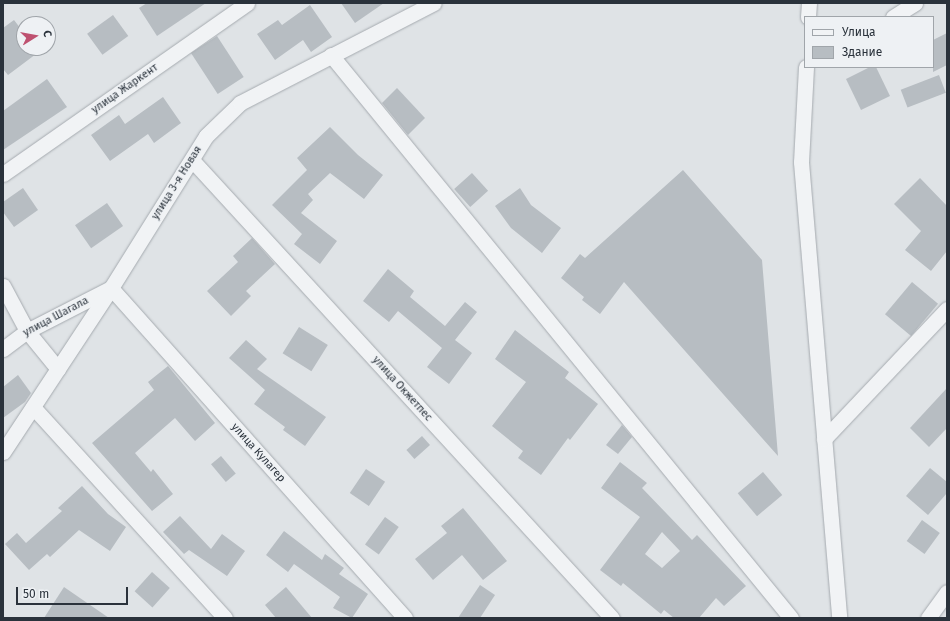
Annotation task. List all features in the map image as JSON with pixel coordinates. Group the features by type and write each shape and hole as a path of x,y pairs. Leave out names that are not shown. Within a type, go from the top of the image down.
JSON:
{"street":[{"name":"улица Жаркент","path":"3,174 248,3"},
{"name":"улица 3-я Новая","path":"3,452 111,288 206,136 240,102 434,3"},
{"path":"808,16 809,3"},
{"path":"895,16 915,3"},
{"path":"331,55 792,618"},
{"path":"808,68 801,162 839,618"},
{"name":"улица Окжетпес","path":"192,160 612,618"},
{"path":"3,286 27,331 58,369"},
{"name":"улица Шагала","path":"3,349 27,331 111,288"},
{"name":"улица Кулагер","path":"111,288 405,618"},
{"path":"824,439 947,309"},
{"path":"33,407 225,618"},
{"path":"928,618 947,592"}],"building":[{"path":"147,3 206,3 157,36 139,8"},
{"path":"341,3 384,3 355,23"},
{"path":"310,5 332,37 311,52 303,40 275,60 257,34 278,20 282,25"},
{"path":"113,15 128,36 102,55 87,34"},
{"path":"14,20 16,23 16,56 33,56 8,75 3,69 3,28"},
{"path":"947,33 947,65 933,72 934,68 934,40"},
{"path":"217,36 244,77 218,94 191,53"},
{"path":"868,68 876,68 890,96 861,110 846,79"},
{"path":"939,75 946,93 908,107 901,90"},
{"path":"47,79 67,107 3,150 3,111"},
{"path":"397,88 425,118 408,135 382,103"},
{"path":"163,97 181,123 154,143 148,134 110,161 91,135 119,115 125,124"},
{"path":"330,127 358,155 383,175 364,199 330,173 308,194 313,200 301,213 337,241 320,264 294,244 302,234 272,205 307,170 297,158"},
{"path":"683,170 762,260 778,456 624,282 600,314 582,300 584,297 561,278 580,254 585,258"},
{"path":"472,173 488,191 470,207 454,189"},
{"path":"920,178 947,206 947,251 931,271 905,250 921,231 894,204"},
{"path":"23,188 38,210 14,227 3,212 3,202"},
{"path":"520,188 531,205 561,228 542,253 511,228 495,206"},
{"path":"107,203 123,226 91,248 75,225"},
{"path":"252,238 275,264 246,291 251,296 231,316 207,291 238,262 233,256"},
{"path":"388,269 414,291 410,297 445,326 465,302 477,312 455,340 472,353 449,384 427,367 442,348 398,311 389,322 363,301"},
{"path":"912,282 938,304 911,336 885,314"},
{"path":"299,327 328,345 311,371 283,353"},
{"path":"515,330 569,372 565,378 598,404 570,440 568,438 541,475 518,458 523,451 492,426 526,382 495,359"},
{"path":"246,340 267,359 257,369 326,417 305,446 283,430 285,427 254,404 265,390 229,358"},
{"path":"168,366 215,423 195,441 175,418 135,453 151,472 153,469 173,494 152,511 92,443 154,390 148,382"},
{"path":"18,375 31,393 25,402 3,418 3,387"},
{"path":"947,388 947,428 929,447 910,428"},
{"path":"622,425 632,437 618,454 606,445"},
{"path":"422,436 430,445 414,459 406,450"},
{"path":"221,456 236,474 226,482 211,464"},
{"path":"620,462 647,483 642,488 692,540 697,535 746,586 724,606 716,598 699,618 674,618 664,610 661,614 623,583 621,586 600,570 640,517 601,488","holes":["662,532 680,551 662,568 645,554"]},
{"path":"930,468 947,482 947,493 928,515 906,496"},
{"path":"366,469 385,482 369,506 350,493"},
{"path":"763,472 782,495 757,516 738,493"},
{"path":"82,486 108,514 126,527 110,551 79,530 50,557 47,554 29,570 5,544 17,533 26,543 62,511 58,508"},
{"path":"463,508 507,561 483,580 462,555 433,580 415,559 447,533 441,526"},
{"path":"180,516 211,549 222,534 245,551 227,576 189,550 184,554 163,532"},
{"path":"385,517 399,527 379,554 365,545"},
{"path":"922,520 940,533 925,554 907,541"},
{"path":"284,531 322,560 325,554 344,568 339,574 368,594 352,618 333,608 340,597 294,564 288,572 266,555"},
{"path":"152,572 170,588 152,607 135,591"},
{"path":"480,585 495,595 480,618 458,618"},
{"path":"64,587 109,618 44,618"},
{"path":"286,587 312,618 276,618 265,605"}]}
